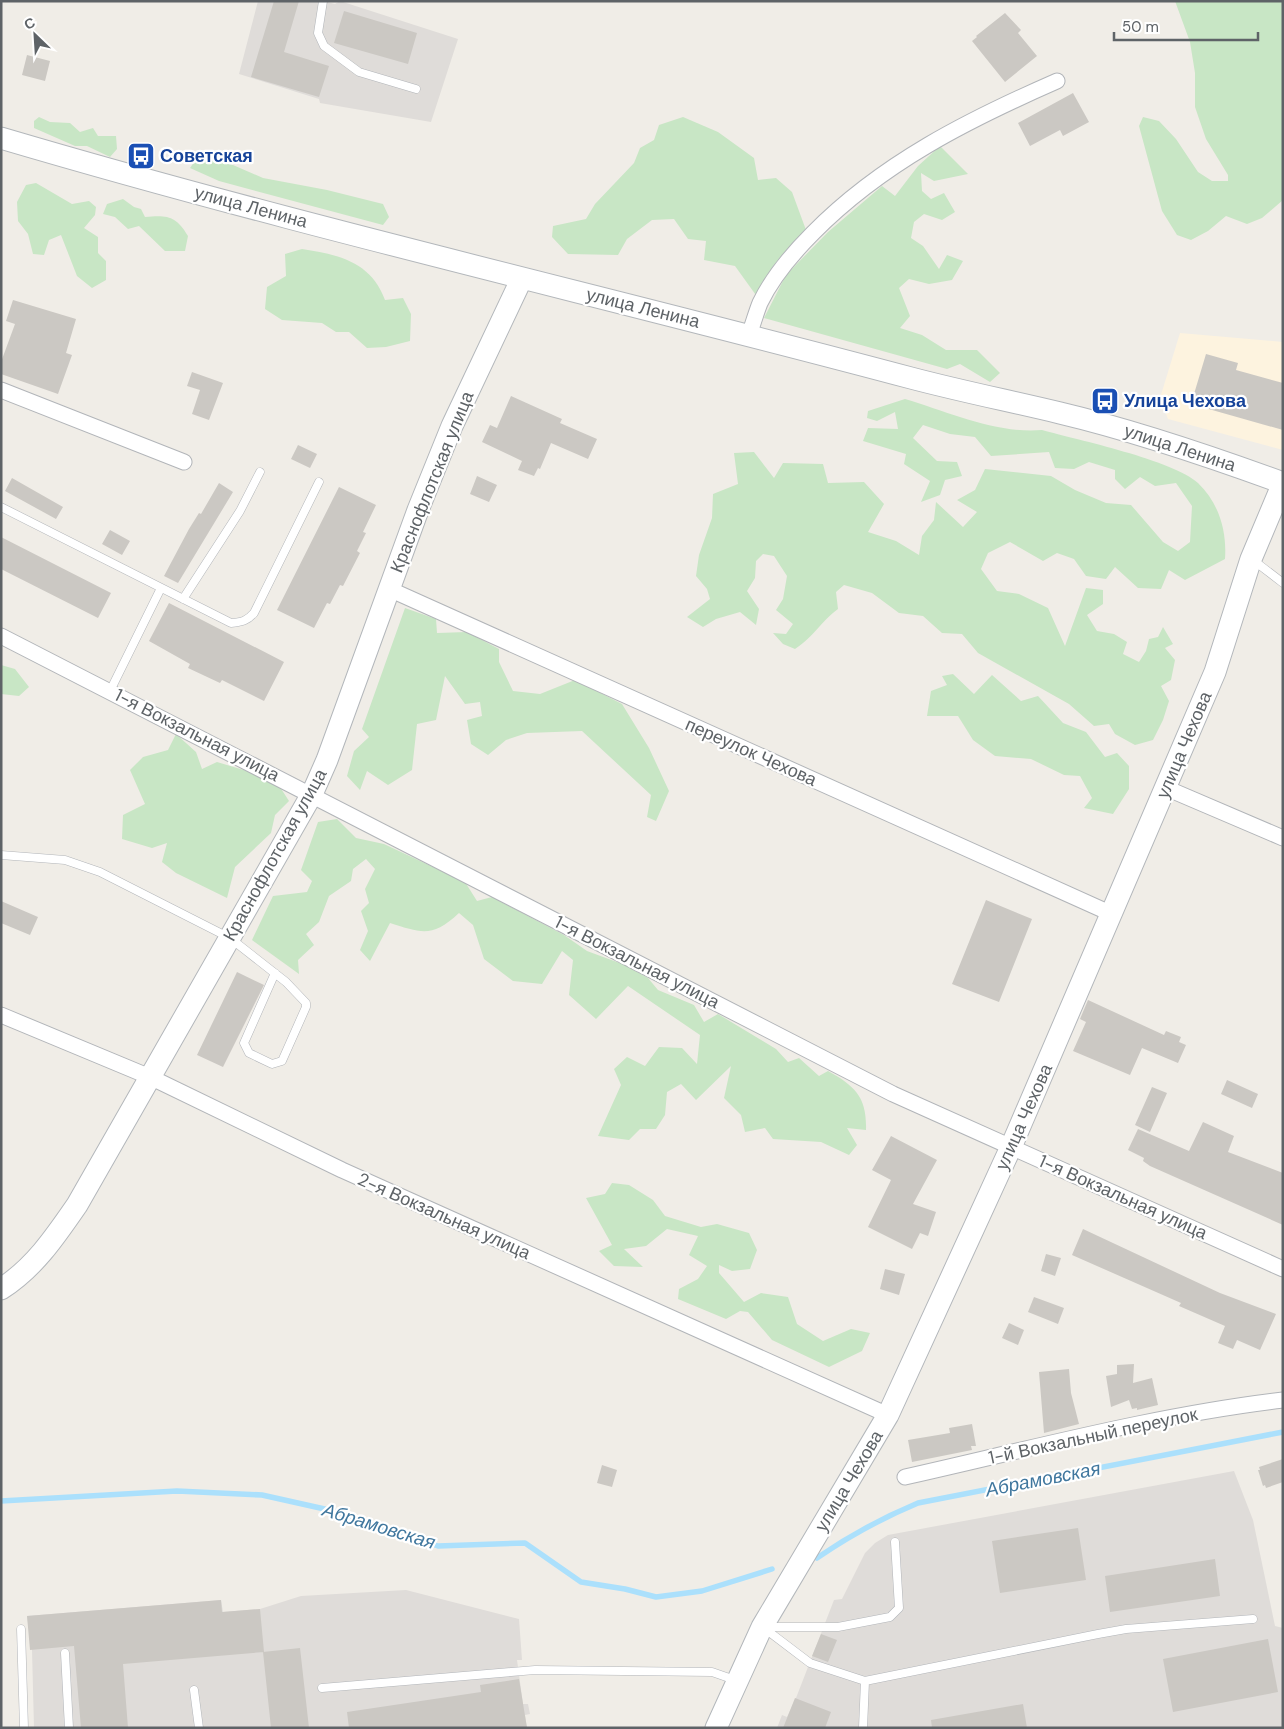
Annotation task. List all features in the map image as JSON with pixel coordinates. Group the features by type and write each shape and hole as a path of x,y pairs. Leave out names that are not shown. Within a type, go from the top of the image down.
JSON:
{"street":[{"path":"749,335 760,303 775,277 795,251 855,194 939,137 1057,81"},
{"name":"улица Ленина","path":"1,138 106,169 522,278 957,390 1061,413 1209,456 1283,483"},
{"name":"Краснофлотская улица","path":"5,1287 46,1249 77,1205 312,794 327,760 389,589 452,426 522,278"},
{"path":"1,390 184,462"},
{"name":"улица Чехова","path":"716,1728 762,1627 888,1415 1012,1147 1215,672 1251,559 1283,483"},
{"name":"переулок Чехова","path":"389,589 1112,914"},
{"name":"1-я Вокзальная улица","path":"1,636 893,1094 1283,1269"},
{"path":"1166,788 1283,838"},
{"name":"2-я Вокзальная улица","path":"1,1015 150,1077 342,1170 888,1415"},
{"name":"1-й Вокзальный переулок","path":"905,1476 1182,1416 1233,1406 1283,1400"}],"lane":[{"path":"323,1 318,33 324,46 358,72 416,90"},
{"path":"183,598 236,518 260,472"},
{"path":"1,507 231,623 249,619 319,482"},
{"path":"1251,559 1283,583"},
{"path":"110,691 161,588"},
{"path":"1,855 50,857 82,864 202,922 230,938 275,973 303,998 306,1008 282,1061 272,1064 248,1053 244,1043 275,973"},
{"path":"762,1627 838,1627 890,1617 899,1608 896,1542"},
{"path":"762,1627 810,1663 865,1682 1126,1629 1253,1619"},
{"path":"21,1629 24,1728"},
{"path":"65,1653 69,1728"},
{"path":"322,1688 534,1670 712,1672 737,1681"},
{"path":"863,1728 865,1682"},
{"path":"194,1690 199,1728"}],"shaded area":[{"path":"258,1 323,1 335,4 340,1 458,39 431,122 320,103 319,99 239,74"},
{"path":"1180,333 1283,342 1283,450 1168,419 1160,398"},
{"path":"1234,1471 1253,1520 1275,1626 1283,1628 1283,1728 777,1728 782,1715 787,1717 796,1698 834,1600 842,1599 865,1553 875,1543 888,1535"},
{"path":"406,1590 519,1619 522,1660 517,1660 523,1704 528,1704 530,1714 525,1715 527,1728 34,1728 32,1650 27,1616 221,1600 223,1612 260,1609 301,1596"}],"green space":[{"path":"1175,1 1283,1 1283,200 1262,218 1247,224 1226,216 1208,231 1191,240 1177,235 1162,211 1139,126 1143,117 1159,121 1176,139 1198,172 1212,181 1228,181 1228,175 1206,139 1195,107 1195,73 1190,42"},
{"path":"39,117 50,122 70,123 80,132 93,128 98,136 116,136 117,149 110,157 87,146 75,146 34,128 34,121"},
{"path":"683,117 718,132 754,158 758,180 776,178 792,192 806,230 771,269 758,298 735,266 704,260 706,241 688,239 674,219 652,220 627,239 618,255 568,254 552,237 553,226 586,219 595,204 634,163 640,148 654,140 659,125"},
{"path":"940,146 968,174 934,181 921,173 922,191 931,199 944,193 955,212 942,220 924,214 914,222 911,238 923,246 939,269 947,255 963,261 952,280 929,284 909,279 899,288 910,316 900,328 922,335 946,350 977,350 1000,373 990,382 960,364 947,369 764,318 786,275 828,232 882,186 895,196 918,166"},
{"path":"197,158 233,165 263,178 327,190 383,204 389,217 383,225 219,181 190,168"},
{"path":"36,183 72,204 89,201 96,207 95,215 84,228 98,237 98,253 106,261 106,280 92,288 77,276 61,235 49,240 44,255 33,254 28,234 18,221 17,202 26,185"},
{"path":"123,199 134,207 141,209 145,217 160,216 171,218 179,224 188,236 185,251 165,251 139,226 128,229 115,217 103,214 107,204"},
{"path":"302,249 329,254 352,262 371,277 379,287 385,300 403,298 411,314 410,341 386,347 367,348 349,332 336,332 322,323 282,320 265,309 267,287 286,276 285,254"},
{"path":"905,399 973,421 1007,429 1042,430 1147,459 1186,475 1198,483 1211,499 1223,528 1225,559 1185,580 1169,570 1161,589 1138,588 1115,567 1106,579 1086,576 1074,559 1057,553 1043,561 1010,542 988,553 981,569 997,591 1019,594 1048,608 1065,646 1086,588 1103,590 1103,604 1087,615 1097,631 1114,634 1127,642 1123,654 1139,662 1146,651 1149,639 1158,637 1163,627 1173,644 1165,648 1175,660 1171,680 1161,686 1169,701 1163,720 1153,740 1135,745 1115,734 1109,724 1094,726 1069,704 978,653 962,634 942,633 923,616 899,613 872,593 844,585 836,592 838,609 808,639 795,649 783,644 773,633 786,634 793,624 776,610 783,599 787,576 774,556 763,554 756,561 755,578 747,591 759,609 756,625 740,612 716,619 703,627 687,617 710,599 707,589 696,576 699,555 712,518 713,494 738,484 734,453 754,452 774,478 783,463 823,464 828,483 864,482 884,504 868,532 896,541 919,555 922,536 934,520 936,502 963,527 977,512 957,500 975,490 985,469 1051,476 1075,490 1106,503 1131,505 1163,542 1178,551 1190,542 1192,506 1176,483 1155,486 1140,477 1125,489 1115,479 1115,470 1089,462 1074,469 1055,468 1049,452 991,456 975,437 950,434 923,425 913,438 937,461 957,462 962,476 945,480 940,495 921,502 930,481 904,464 906,454 863,441 868,428 898,429 895,412 877,421 867,418 868,411"},
{"path":"405,608 436,619 437,633 467,632 499,649 499,662 513,691 540,694 575,680 622,704 649,748 669,791 656,821 647,817 651,795 582,731 527,733 506,740 488,755 471,744 467,720 482,716 480,702 465,704 445,676 436,720 417,724 412,770 388,785 367,771 360,790 347,776 354,751 369,737 362,729"},
{"path":"1,665 15,669 29,687 19,696 1,694"},
{"path":"953,674 974,694 992,675 1021,701 1038,696 1063,723 1086,732 1105,757 1117,753 1129,766 1129,789 1113,814 1084,808 1092,798 1080,776 1064,775 1031,759 995,756 973,740 958,716 927,716 931,691 947,685 942,676"},
{"path":"176,734 196,752 202,769 217,762 247,771 278,784 289,801 275,815 271,833 235,867 227,898 176,873 162,862 167,843 152,848 122,839 123,815 145,804 130,770 143,757 168,750"},
{"path":"337,819 356,838 384,844 465,882 477,901 492,897 564,935 587,951 625,965 648,978 658,990 694,1005 704,1022 718,1014 776,1049 788,1062 799,1058 819,1076 828,1071 837,1076 858,1094 862,1101 866,1119 866,1130 847,1128 857,1145 849,1155 821,1142 773,1139 765,1128 745,1132 741,1115 724,1098 731,1066 696,1100 681,1084 667,1092 665,1115 656,1129 640,1129 629,1140 598,1136 621,1085 614,1069 627,1057 645,1066 659,1047 682,1048 697,1064 700,1035 628,986 596,1019 569,995 573,960 562,951 542,984 513,981 484,959 473,925 459,913 450,921 434,930 419,931 390,923 370,961 360,950 368,931 361,911 369,903 365,889 375,869 366,859 353,869 351,881 329,896 319,922 306,934 314,945 298,960 299,974 252,940 273,896 307,892 312,881 301,870 318,822"},
{"path":"612,1183 629,1185 653,1200 665,1216 701,1227 717,1224 749,1233 757,1250 750,1269 732,1271 719,1265 719,1273 744,1302 761,1293 788,1297 797,1324 823,1341 851,1329 870,1333 862,1351 829,1367 772,1340 748,1312 740,1311 726,1319 678,1299 679,1289 698,1279 707,1266 689,1255 698,1236 667,1229 646,1246 624,1249 643,1267 614,1266 599,1251 612,1245 586,1198 605,1194"}],"building":[{"path":"274,1 299,1 284,52 329,66 319,97 251,77"},
{"path":"344,11 417,33 408,64 334,43"},
{"path":"1005,13 1021,30 1018,33 1037,56 1005,82 972,41"},
{"path":"27,55 50,61 45,81 22,75"},
{"path":"1073,93 1089,122 1063,136 1060,130 1030,146 1018,123"},
{"path":"13,300 76,319 66,353 72,355 58,394 1,374 1,362 15,324 6,321"},
{"path":"1206,354 1238,363 1236,370 1283,383 1283,430 1191,404"},
{"path":"192,372 223,383 209,420 192,414 200,390 187,386"},
{"path":"511,396 562,419 560,423 597,439 588,459 551,443 540,469 538,468 534,476 518,470 522,461 482,442 490,425 497,428"},
{"path":"298,445 317,454 310,468 291,459"},
{"path":"477,476 497,485 489,502 470,494"},
{"path":"12,478 63,507 56,519 5,491"},
{"path":"219,483 233,492 178,583 164,576 189,529 199,513 201,514"},
{"path":"339,487 376,505 363,532 366,533 357,551 360,553 343,586 340,585 330,604 327,603 314,628 277,610"},
{"path":"110,530 130,541 122,555 102,544"},
{"path":"1,537 111,593 98,618 1,569"},
{"path":"169,603 284,662 264,701 222,680 220,683 188,668 190,664 149,641"},
{"path":"986,900 1032,919 999,1002 952,984"},
{"path":"1,901 38,917 30,935 1,923"},
{"path":"237,972 264,985 223,1067 197,1055"},
{"path":"1088,1000 1164,1035 1166,1031 1181,1037 1179,1042 1186,1045 1178,1063 1142,1048 1130,1075 1073,1051 1086,1022 1080,1019"},
{"path":"1227,1080 1258,1094 1252,1108 1221,1094"},
{"path":"1152,1087 1167,1093 1150,1132 1135,1125"},
{"path":"1203,1122 1234,1136 1228,1152 1283,1173 1283,1225 1150,1166 1143,1161 1144,1158 1128,1150 1138,1129 1189,1151"},
{"path":"891,1136 937,1160 913,1204 936,1212 928,1236 920,1233 912,1249 868,1227 891,1180 872,1170"},
{"path":"1083,1229 1220,1293 1276,1314 1260,1350 1237,1340 1233,1349 1218,1343 1225,1326 1179,1306 1181,1303 1072,1255"},
{"path":"1046,1254 1061,1258 1055,1276 1041,1271"},
{"path":"885,1269 905,1274 899,1295 880,1289"},
{"path":"1034,1297 1064,1308 1058,1324 1028,1312"},
{"path":"1009,1323 1024,1330 1018,1345 1002,1338"},
{"path":"1134,1364 1133,1383 1152,1378 1158,1405 1137,1410 1137,1408 1132,1409 1129,1400 1111,1407 1106,1376 1117,1374 1117,1365"},
{"path":"1069,1369 1071,1393 1079,1424 1044,1433 1039,1372"},
{"path":"972,1424 976,1446 971,1446 972,1450 912,1462 908,1440 950,1433 949,1428"},
{"path":"1283,1459 1283,1482 1266,1488 1265,1485 1263,1486 1258,1470 1260,1470 1259,1467"},
{"path":"602,1465 617,1470 612,1487 597,1483"},
{"path":"1078,1528 1086,1580 1000,1593 992,1541"},
{"path":"1215,1559 1220,1596 1110,1612 1105,1576"},
{"path":"221,1600 222,1612 260,1609 264,1652 123,1664 128,1728 81,1728 74,1646 30,1650 27,1616"},
{"path":"821,1634 837,1640 828,1662 812,1656"},
{"path":"1268,1639 1278,1692 1173,1712 1163,1659"},
{"path":"300,1648 309,1728 271,1728 263,1652"},
{"path":"519,1679 527,1728 349,1728 347,1712 481,1692 480,1685"},
{"path":"795,1698 831,1712 825,1728 783,1728"},
{"path":"1023,1704 1027,1728 932,1728 931,1720"}],"waterway":[{"name":"Абрамовская","path":"817,1558 866,1528 918,1503 1283,1432"},
{"name":"Абрамовская","path":"1,1501 177,1491 262,1495 338,1512 438,1546 525,1543 581,1582 625,1589 656,1597 702,1591 772,1569"}],"place":[{"name":"Советская","path":"141,156"},
{"name":"Улица Чехова","path":"1105,401"}]}
